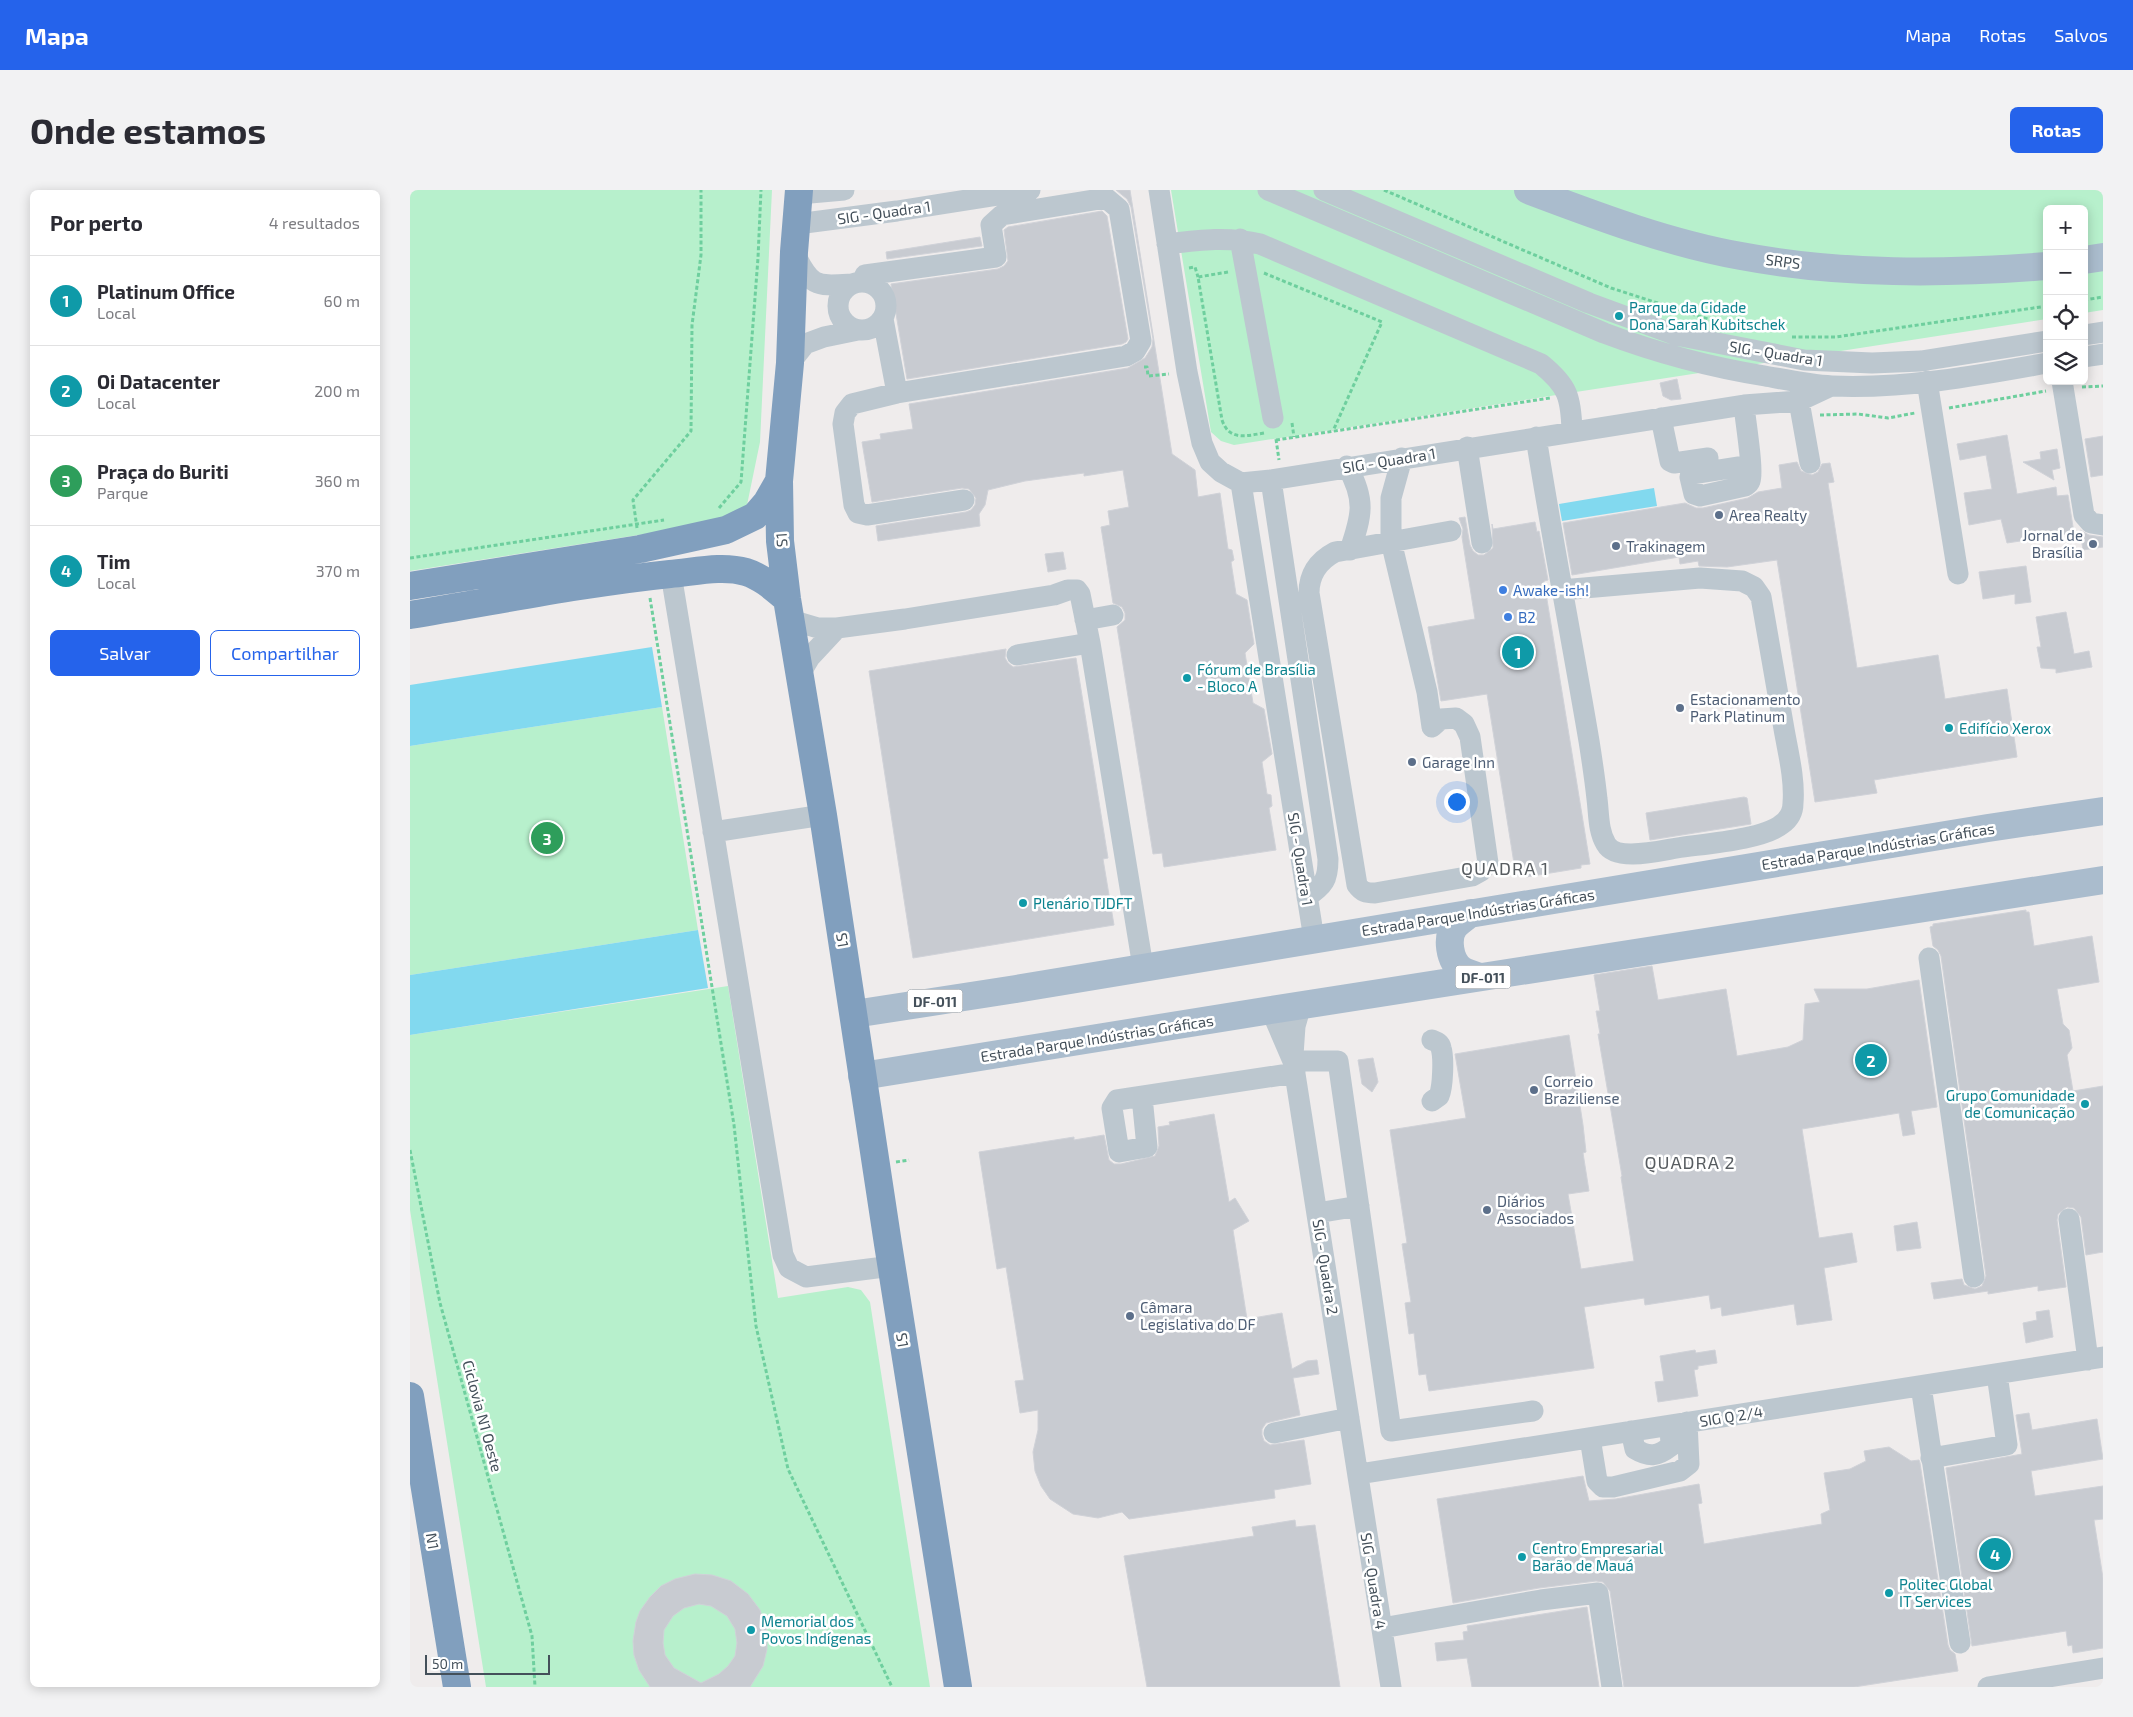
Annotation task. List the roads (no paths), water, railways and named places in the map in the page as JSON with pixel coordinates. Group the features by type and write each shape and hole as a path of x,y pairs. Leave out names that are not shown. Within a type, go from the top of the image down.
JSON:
{"highway":[{"name":"S1","path":"799,192 794,252 790,363 779,481 780,541 789,609 823,815 958,1687"},
{"path":"410,586 640,549 717,533 742,524 755,516 767,502 779,481"},
{"path":"410,615 646,576 712,569 746,572 765,581 789,609"},
{"name":"N1","path":"410,1396 413,1430 457,1687"}],"main road":[{"name":"SRPS","path":"1528,190 1598,216 1661,236 1741,256 1837,268 1924,272 2043,266"},
{"path":"2088,259 2103,257"},
{"name":"Estrada Parque Indústrias Gráficas","path":"854,1014 1988,828 2103,812"},
{"name":"Estrada Parque Indústrias Gráficas","path":"862,1076 1301,1005 2103,880"},
{"path":"1471,913 1455,926 1450,936 1450,947 1452,958 1460,969 1480,978"}],"street":[{"name":"SIG - Quadra 1","path":"799,192 844,190"},
{"name":"SIG - Quadra 1","path":"797,224 897,211 1030,190"},
{"path":"1159,190 1187,372 1202,444 1210,462 1220,472 1241,483"},
{"name":"SIG - Quadra 1","path":"1268,190 1645,348 1714,368 1831,386 1866,386 1989,374 2043,364"},
{"name":"SIG - Quadra 1","path":"1324,190 1589,304 1676,335 1804,360 1872,364 1921,361 2043,342"},
{"path":"794,252 804,274 821,286 996,257 991,225 1002,215 1106,198 1119,209 1140,341 1135,351 1126,356 897,393 852,404 845,413 845,433 854,505 858,513 866,515 964,500"},
{"path":"1167,244 1215,239 1240,239 1260,244 1541,364 1557,377 1568,394 1571,404 1572,431"},
{"path":"1240,239 1273,418"},
{"path":"790,363 805,344 824,337 872,329 883,319 887,308 884,296 876,286 859,279"},
{"path":"858,330 847,325 840,315 838,303 843,291 859,279"},
{"path":"883,319 897,393"},
{"path":"2088,334 2103,332"},
{"path":"2088,356 2103,354"},
{"path":"1927,381 1958,574"},
{"path":"2062,385 2084,516 2091,523 2103,525"},
{"name":"SIG - Quadra 1","path":"1314,939 1241,483 1744,405 1801,410 1831,386"},
{"path":"1744,405 1750,465"},
{"path":"1801,410 1810,463"},
{"path":"1661,418 1670,461 1674,463 1708,458"},
{"path":"1536,437 1561,590 1573,644 1601,831 1606,845 1613,852 1624,854 1654,851 1752,836 1771,831 1781,825 1790,816 1794,803 1790,767 1761,597 1754,587 1742,581 1700,578 1561,590"},
{"path":"1467,448 1482,543"},
{"path":"1402,458 1391,498 1392,541 1427,692 1432,727 1441,719 1456,718 1464,724 1470,737 1488,863 1482,871 1472,876 1366,893 1357,885 1309,593 1309,581 1315,569 1326,558 1336,552 1350,550 1392,541 1451,530"},
{"path":"1347,466 1356,481 1361,501 1357,528 1350,550"},
{"path":"1276,479 1328,859 1328,874 1325,882 1307,897"},
{"path":"672,574 783,1255 789,1268 806,1277 892,1266"},
{"path":"789,609 818,628 837,628 905,619 1077,590 1080,594 1090,643 1143,967"},
{"path":"1082,610 1112,615"},
{"path":"800,674 810,657 837,628"},
{"path":"1017,655 1090,643"},
{"path":"713,832 823,815"},
{"path":"1929,958 1974,1277"},
{"name":"SIG - Quadra 2","path":"1301,1005 1295,1026 1294,1067 1358,1474"},
{"name":"SIG - Quadra 2","path":"1271,1010 1294,1067"},
{"path":"1432,1040 1439,1044 1442,1050 1442,1084 1439,1096 1432,1100"},
{"path":"1142,1097 1294,1067 1338,1061 1391,1431 1533,1410"},
{"path":"1317,1213 1359,1206"},
{"path":"2069,1219 2096,1358"},
{"name":"SIG Q 2/4","path":"1358,1474 2096,1358"},
{"path":"1931,1458 2007,1445 1997,1374"},
{"path":"1921,1386 1960,1644"},
{"path":"1274,1433 1350,1418"},
{"path":"1590,1438 1597,1481 1603,1487 1613,1487 1680,1471 1689,1464 1678,1424"},
{"name":"SIG - Quadra 4","path":"1358,1474 1391,1687"},
{"path":"1382,1628 1541,1600 1598,1593 1612,1687"},
{"path":"1988,1687 2103,1668"}],"water":[{"path":"1654,488 1657,506 1562,521 1559,504"},
{"path":"652,647 662,707 410,746 410,685"},
{"path":"698,930 708,988 410,1035 410,975"}],"place":[{"name":"Parque da Cidade Dona Sarah Kubitschek","path":"1619,316"},
{"name":"Area Realty","path":"1719,515"},
{"name":"Jornal de Brasília","path":"2093,544"},
{"name":"Trakinagem","path":"1616,546"},
{"name":"Awake-ish!","path":"1503,590"},
{"name":"B2","path":"1508,617"},
{"name":"Platinum Office","path":"1518,652"},
{"name":"Fórum de Brasília - Bloco A","path":"1187,678"},
{"name":"Estacionamento Park Platinum","path":"1680,708"},
{"name":"Edifício Xerox","path":"1949,728"},
{"name":"Garage Inn","path":"1412,762"},
{"name":"Praça do Buriti","path":"547,838"},
{"name":"Plenário TJDFT","path":"1023,903"},
{"name":"Oi Datacenter","path":"1871,1060"},
{"name":"Correio Braziliense","path":"1534,1090"},
{"name":"Grupo Comunidade de Comunicação","path":"2085,1104"},
{"name":"Diários Associados","path":"1487,1210"},
{"name":"Câmara Legislativa do DF","path":"1130,1316"},
{"name":"Tim","path":"1995,1554"},
{"name":"Centro Empresarial Barão de Mauá","path":"1522,1557"},
{"name":"Politec Global IT Services","path":"1889,1593"},
{"name":"Memorial dos Povos Indígenas","path":"751,1630"}],"district":[{"name":"QUADRA 1","path":"1505,868"},
{"name":"QUADRA 2","path":"1690,1162"}]}
